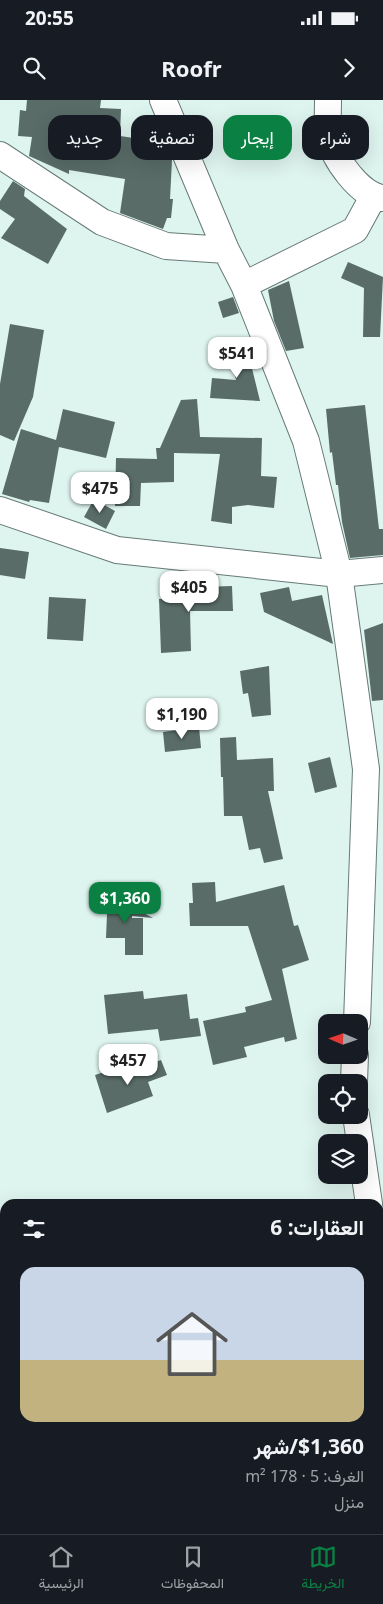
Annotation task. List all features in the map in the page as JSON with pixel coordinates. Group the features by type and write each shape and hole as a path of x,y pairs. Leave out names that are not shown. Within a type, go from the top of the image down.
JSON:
{"street":[{"path":"163,100 226,250 244,285 306,441 339,574 374,765 358,1014"},
{"path":"244,285 356,230 378,198 344,170 329,136 328,100"},
{"path":"0,155 102,222 166,246 226,250"},
{"path":"0,510 117,550 339,574 383,570"},
{"path":"357,1124 368,1199"}],"building":[{"path":"27,100 101,100 100,108 121,109 121,115 48,115 48,160 121,160 121,136 131,138 131,160 172,160 170,199 173,199 171,218 167,218 163,229 120,213 125,179 69,170 69,174 29,156 32,137 18,136 20,110 26,111"},
{"path":"13,181 25,189 24,196 67,229 48,264 1,238 15,219 0,209 0,201"},
{"path":"348,262 383,277 380,337 363,337 364,288 341,278"},
{"path":"289,281 304,348 286,351 274,321 268,290"},
{"path":"233,297 239,313 223,318 218,302"},
{"path":"10,324 44,330 33,397 14,441 0,435 0,384"},
{"path":"246,344 260,401 210,398 212,378 236,380 227,348"},
{"path":"197,399 200,437 262,438 261,476 277,477 274,508 248,505 232,507 232,524 211,521 220,454 174,453 174,482 141,483 140,506 115,506 116,458 157,459 156,448 160,448 181,400"},
{"path":"365,405 379,529 383,529 383,555 350,558 342,522 332,452 330,453 326,409"},
{"path":"63,409 115,422 106,458 59,447 49,503 30,500 29,502 2,494 21,429 56,440"},
{"path":"94,499 115,511 106,529 84,517"},
{"path":"0,548 29,552 25,579 0,575"},
{"path":"232,586 233,611 190,611 191,651 161,653 159,599 169,599 169,588"},
{"path":"289,587 292,601 322,595 333,644 264,612 260,593"},
{"path":"49,597 86,599 83,641 47,639"},
{"path":"383,623 383,700 372,701 364,630"},
{"path":"269,666 271,715 252,717 248,693 243,694 240,671"},
{"path":"199,727 201,748 165,752 163,732"},
{"path":"236,737 237,760 273,758 274,791 268,791 283,859 264,863 260,848 249,850 242,816 224,816 220,738"},
{"path":"330,757 337,787 315,793 308,763"},
{"path":"215,882 216,902 284,885 294,926 298,925 309,960 282,969 297,1039 285,1042 284,1037 244,1047 247,1057 213,1065 203,1021 246,1012 245,1007 272,1000 248,926 190,926 189,903 193,903 192,883"},
{"path":"105,892 153,918 132,916 132,918 143,918 143,955 125,955 125,938 106,938 107,914 103,913"},
{"path":"143,991 144,999 187,994 190,1019 198,1018 201,1036 160,1041 158,1029 108,1034 104,995"},
{"path":"161,1060 167,1075 148,1082 153,1096 107,1113 95,1075 113,1069 115,1076"}]}
